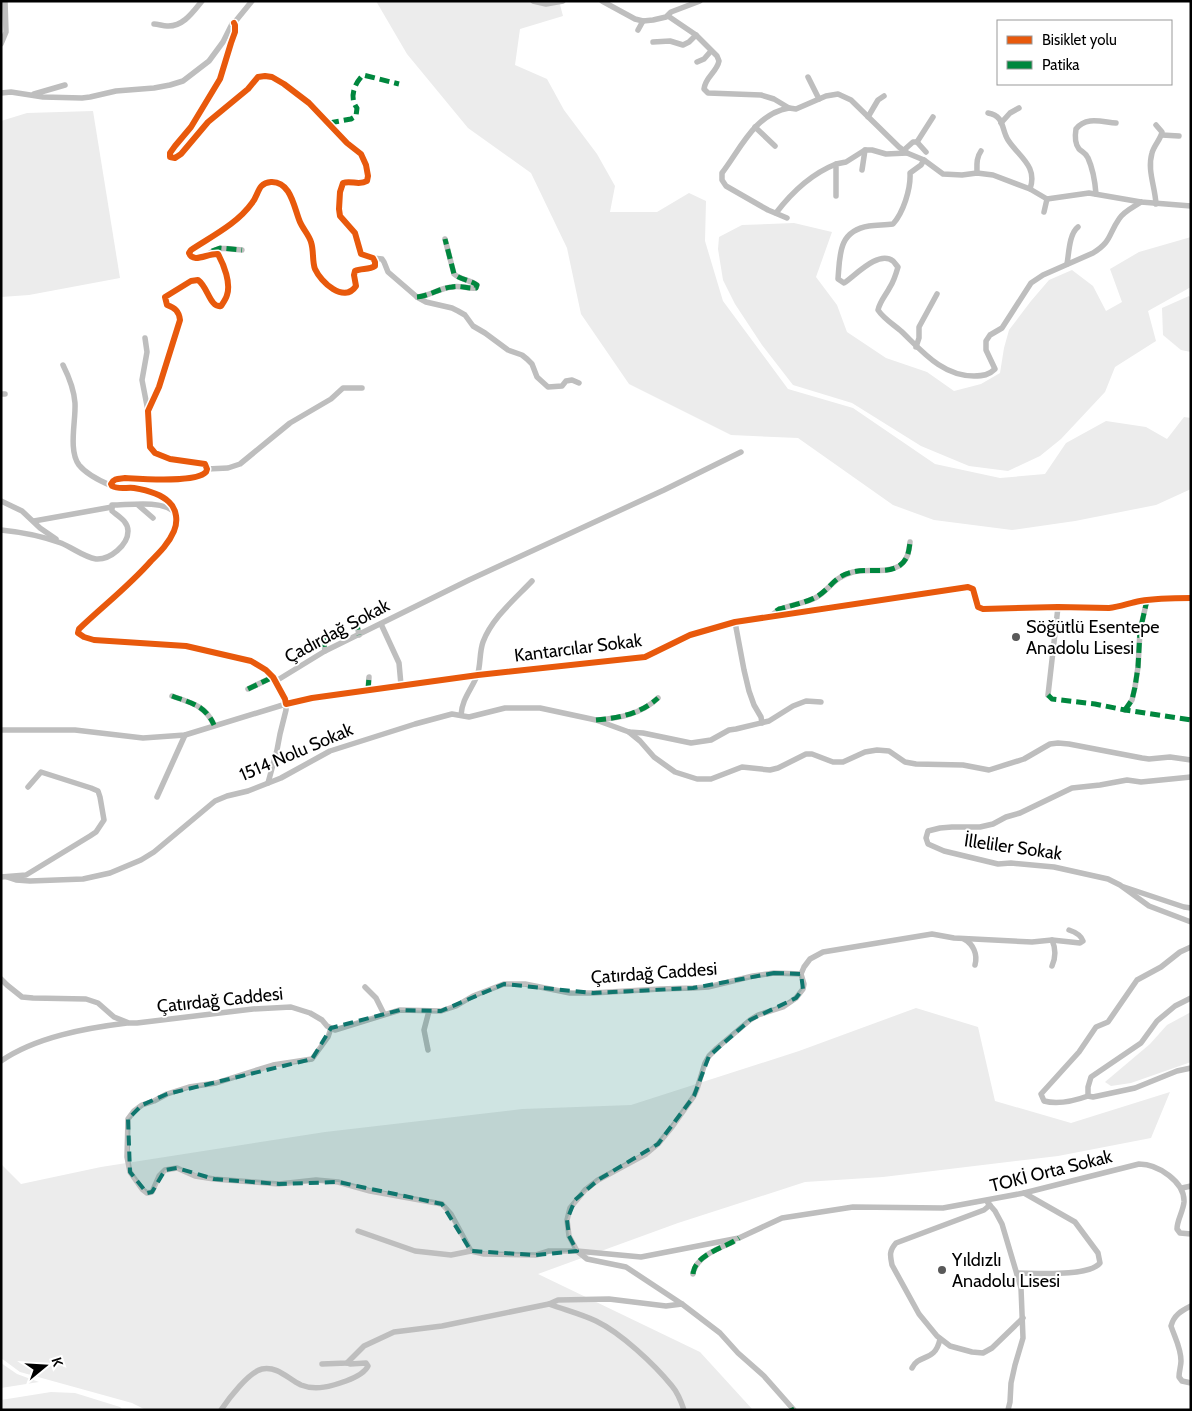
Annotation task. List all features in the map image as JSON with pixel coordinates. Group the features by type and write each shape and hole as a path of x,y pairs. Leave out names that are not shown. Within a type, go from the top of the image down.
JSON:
{"street":[{"path":"2,41 7,25 5,1"},
{"path":"154,24 168,26 181,23 192,14 202,1"},
{"path":"1,93 11,92 59,98 90,97 116,91 170,86 183,81 209,61 223,42 232,24 252,1"},
{"path":"533,1 546,4 563,1"},
{"path":"602,1 635,19 643,21 660,19 668,16 671,12 700,1"},
{"path":"668,16 696,35 719,61 718,67 705,82 704,88 708,93 761,95 789,108 796,109 826,96 838,94 851,100 905,152 924,160 943,174 962,175 977,173 993,175 1030,189 1047,199 1089,193 1156,204 1191,206"},
{"path":"638,30 643,21"},
{"path":"234,23 236,29 220,79 191,127 170,153 170,157 175,158 181,154 208,122 248,89 258,77 265,76 284,84 309,103 347,143 361,154 366,166 367,181 361,184 344,183 340,192 339,209 340,216 355,233 361,254 382,259 388,272 418,297 426,302 458,311 473,326 508,350 522,355 532,364 537,376 548,388 562,386 566,381 572,380 579,383"},
{"path":"653,42 670,41 683,45 690,42 696,35"},
{"path":"698,62 712,51"},
{"path":"808,77 819,100"},
{"path":"32,95 65,85"},
{"path":"868,117 878,100 884,96"},
{"path":"787,218 768,210 726,186 722,180 722,173 755,127 770,114 789,108"},
{"path":"1001,123 1010,113 1020,108"},
{"path":"988,114 994,115 1001,123 1008,140 1030,168 1033,182 1030,189"},
{"path":"776,213 806,181 823,170 846,162 865,150 886,154 905,152 913,142 917,142 933,117"},
{"path":"1096,194 1094,176 1089,160 1077,147 1076,129 1081,124 1090,120 1116,124"},
{"path":"1156,125 1161,129 1162,136 1154,147 1150,161 1156,204"},
{"path":"755,127 775,146"},
{"path":"1162,136 1180,136"},
{"path":"917,142 926,152"},
{"path":"862,170 865,150"},
{"path":"977,173 977,159 981,151"},
{"path":"924,160 910,174 909,187 903,206 893,224 866,226 849,235 844,240 841,246 838,279 844,283 873,262 885,258 892,260 898,267 891,286 880,303 878,310 882,316 901,331 926,356 950,371 970,376 991,374 995,369 986,350 986,340 990,335 1002,328 1032,283 1043,274 1093,253 1105,245 1122,214 1141,202"},
{"path":"836,164 836,196"},
{"path":"148,411 159,387 180,320 177,310 167,305 165,297 191,281 198,280 206,288 214,306 221,306 227,296 228,286 218,254 196,259 192,258 189,253 236,220 253,202 259,187 272,182 288,190 302,225 312,243 315,268 326,285 342,293 354,290 356,286 355,271 375,266 373,258"},
{"path":"1044,212 1047,199"},
{"path":"1067,264 1073,234 1078,227"},
{"path":"418,297 426,296 452,286 476,288 477,285 475,283 454,274 445,240"},
{"path":"208,255 220,248 242,250"},
{"path":"916,347 919,338 919,327 937,294"},
{"path":"146,338 147,352 142,380 148,411 150,447 155,453 170,459 205,464 207,468"},
{"path":"63,365 72,385 75,401 76,417 73,451 78,464 88,474 115,488 134,488 156,494 169,502 175,512"},
{"path":"207,468 228,468 240,464 290,423 331,399 343,388 362,388"},
{"name":"Çadırdağ Sokak","path":"175,512 175,529 166,546 136,579 79,629 78,633 94,640 186,646 210,651 251,661 266,670 275,679 469,580 742,452"},
{"path":"112,486 111,484 116,479 188,479 199,477 204,475 207,468"},
{"path":"1,501 22,511 40,528 62,543 97,559 106,557 119,549 126,540 128,529 124,521 112,511 112,507"},
{"path":"138,505 153,518"},
{"path":"34,522 112,506 162,505 168,506 175,512"},
{"path":"1,530 35,535 62,543"},
{"path":"771,616 778,609 815,598 835,580 847,574 860,570 890,570 896,568 906,559 910,542"},
{"path":"460,715 463,701 478,675 481,648 490,629 532,581"},
{"name":"Kantarcılar Sokak","path":"1,730 74,730 144,738 185,735 286,704 312,698 478,675 645,657 690,635 735,622 968,587 973,589 978,607 983,609 1058,607"},
{"path":"1048,695 1058,607 1118,607 1165,597 1191,598"},
{"path":"1125,710 1132,700 1135,687 1140,631 1147,600"},
{"path":"356,620 359,635"},
{"path":"735,622 749,691 762,723"},
{"path":"381,624 399,663 401,685"},
{"path":"323,637 325,652"},
{"path":"368,690 369,677"},
{"path":"248,689 275,679 285,699 286,710 268,783"},
{"path":"172,696 208,713 214,725"},
{"path":"596,720 618,718 638,712 651,705 658,698"},
{"path":"629,732 691,744 711,740 729,730 776,718 799,703 806,701 820,702"},
{"name":"1514 Nolu Sokak","path":"4,877 23,881 83,879 116,871 154,852 215,801 281,778 321,755 339,748 452,714 456,716 469,716 505,708 540,708 596,720 629,732"},
{"path":"629,732 654,757 676,772 697,778 711,779 742,767 770,770 778,768 806,754 812,754 832,762 843,762 870,750 889,751 905,762 916,764 958,765 989,770 1018,762 1043,747 1058,743 1142,758 1170,757 1191,760"},
{"path":"157,797 185,735"},
{"name":"1514 Nolu Sokak","path":"4,877 26,874 90,836 101,826 104,820 98,791 41,772 28,787"},
{"name":"İlleliler Sokak","path":"1191,777 1141,782 1127,780 1072,788 993,824 980,827 940,828 928,831 926,834 928,844 958,855 998,864 1025,864 1068,870 1108,879 1149,906 1191,922"},
{"path":"1120,886 1191,908"},
{"path":"792,1409 764,1376 738,1353 720,1333 682,1304 626,1267 587,1259 577,1251 569,1236 567,1220 570,1208 585,1190 598,1180 646,1154 658,1144 694,1096 698,1089 704,1063 709,1056 750,1020 758,1015 783,1007 796,998 803,989 804,984 801,974 810,959 823,952 932,934 964,939 1032,942 1052,940 1080,943 1083,941 1069,930"},
{"path":"964,939 973,948 976,965"},
{"path":"1052,940 1055,950 1052,966"},
{"path":"1191,947 1137,980 1108,1022 1096,1027 1080,1052 1041,1094 1044,1101 1050,1103 1071,1101 1088,1096 1093,1097 1135,1088 1177,1071 1191,1068"},
{"name":"Çatırdağ Caddesi","path":"1,1061 48,1039 89,1029 253,1009 291,1007 310,1013 335,1030 400,1010 441,1011 456,1006 472,996 504,984 526,984 570,993 593,993 708,987 767,974 801,974"},
{"path":"1,979 4,985 22,996 33,998 86,998 98,1002 114,1017 129,1023"},
{"path":"365,986 376,998 384,1014"},
{"path":"1088,1096 1091,1077 1141,1043 1157,1020 1174,1006 1191,998"},
{"path":"428,1050 424,1030 429,1011"},
{"path":"331,1028 328,1037 312,1059 274,1065 216,1083 189,1087 158,1097 154,1101 142,1105 128,1119 127,1157 130,1172 147,1193 152,1192 159,1176 165,1170 177,1168 195,1176 214,1179 279,1184 316,1180 338,1182 442,1204 451,1214 471,1252"},
{"name":"TOKİ Orta Sokak","path":"987,1202 1139,1164 1147,1164 1171,1177 1182,1188"},
{"path":"1191,1186 1182,1188 1183,1210 1177,1224 1177,1229 1180,1233 1191,1234"},
{"path":"1017,1273 1068,1273 1090,1270 1096,1268 1100,1263 1098,1253 1075,1222 1024,1193"},
{"path":"693,1274 698,1262 714,1250 782,1218 854,1207 943,1208 987,1202 984,1210 896,1244 891,1248 892,1265 926,1323 940,1339 950,1346 983,1353 992,1348 1023,1318"},
{"name":"TOKİ Orta Sokak","path":"987,1202 996,1211 1002,1224 1021,1288 1023,1338 1011,1383 1008,1410"},
{"path":"358,1231 415,1251 451,1255 471,1252 536,1255 549,1251 577,1251 641,1256 739,1238"},
{"path":"348,1362 364,1346 394,1332 442,1326 549,1304 558,1300 609,1299 666,1306 682,1304"},
{"path":"549,1304 596,1321 611,1330 643,1356 672,1387 680,1399 684,1410"},
{"path":"1191,1306 1176,1314 1170,1326 1176,1338 1181,1358 1179,1377 1191,1383"},
{"path":"912,1368 915,1363 935,1352 939,1346 940,1339"},
{"path":"221,1410 251,1375 261,1369 274,1370 286,1374 300,1384 320,1388 351,1379 366,1370 368,1366 366,1363 350,1364 348,1362 322,1364"}],"highlighted area":[{"path":"774,973 801,974 803,989 796,998 750,1020 709,1056 694,1096 658,1144 598,1180 575,1200 567,1220 569,1236 577,1251 536,1255 471,1251 442,1204 338,1182 279,1184 214,1179 177,1168 165,1170 152,1192 147,1193 130,1172 128,1119 142,1105 167,1094 312,1059 331,1028 400,1010 441,1011 504,984 593,993 693,988"}],"shaded area":[{"path":"376,1 559,1 563,16 520,29 515,65 547,79 564,110 597,154 615,186 610,212 657,212 689,193 706,201 705,241 723,301 788,389 853,408 935,464 1000,478 1045,474 1066,443 1106,421 1146,427 1167,439 1184,417 1191,418 1191,489 1156,505 1075,521 1012,530 934,520 893,505 798,438 731,435 629,384 581,314 567,248 531,173 468,128 407,54"},
{"path":"93,111 120,278 29,295 1,297 1,121 27,113"},
{"path":"794,223 832,232 816,277 837,305 847,332 886,358 927,372 954,391 981,384 1000,373 1009,330 1049,280 1072,270 1093,286 1106,311 1122,302 1110,269 1139,252 1191,237 1191,287 1148,311 1156,341 1115,367 1105,392 1061,439 1040,456 1008,471 969,466 921,446 852,403 793,385 762,345 735,304 723,280 718,249 719,237 742,225"},
{"path":"1189,296 1191,298 1191,352 1181,350 1163,335 1162,308"},
{"path":"916,1008 978,1027 995,1101 1071,1123 1170,1092 1151,1138 1058,1156 883,1177 805,1182 678,1223 538,1274 700,1352 753,1410 146,1410 132,1403 20,1372 1,1358 1,1164 21,1184 101,1167 325,1132 522,1109 631,1105 799,1051"},
{"path":"1191,1012 1191,1062 1131,1083 1111,1086 1105,1082 1150,1044 1167,1025"},
{"path":"1,1363 17,1374 39,1382 1,1388"},
{"path":"51,1392 75,1393 120,1407 123,1410 1,1410 1,1400"}],"marked path":[{"path":"329,123 351,119 356,116 357,108 353,96 357,83 363,75 399,84"},
{"path":"417,297 458,286 476,288 477,285 454,274 445,239"},
{"path":"212,251 220,248 242,250"},
{"path":"776,611 816,597 846,574 859,571 888,570 899,566 906,558 910,542"},
{"path":"1125,710 1132,700 1135,687 1140,631 1147,600"},
{"path":"356,620 359,635"},
{"path":"323,637 325,651"},
{"path":"248,689 273,677"},
{"path":"368,690 369,677"},
{"path":"1048,695 1052,699 1191,720"},
{"path":"172,696 202,709 214,725"},
{"path":"596,720 629,714 644,708 658,698"},
{"path":"693,1274 695,1267 705,1256 739,1238"}],"cycle path":[{"path":"234,23 235,32 220,79 191,127 170,153 170,157 175,158 181,154 208,122 248,89 258,77 272,77 309,103 347,143 361,154 366,165 367,181 343,183 340,192 339,209 340,216 355,233 361,254 373,258 375,266 355,271 356,286 351,291 339,292 327,285 315,269 311,242 300,222 291,196 283,186 271,182 261,187 252,203 239,217 191,250 189,253 194,258 218,254 223,263 228,290 221,306 214,304 198,280 191,281 165,297 167,305 176,310 180,320 159,387 148,411 150,447 155,453 170,459 205,464 207,469 206,472 192,478 125,478 112,482 112,486 115,487 143,490 166,499 174,508 176,524 172,535 161,551 134,579 79,629 78,633 84,637 94,640 186,646 251,661 266,670 273,677 286,704 312,698 478,675 645,657 690,635 735,622 968,587 973,589 978,607 983,609 1109,608 1146,600 1191,598"}],"place":[{"name":"Söğütlü Esentepe Anadolu Lisesi","path":"1016,637"},
{"name":"Yıldızlı Anadolu Lisesi","path":"942,1270"}]}
